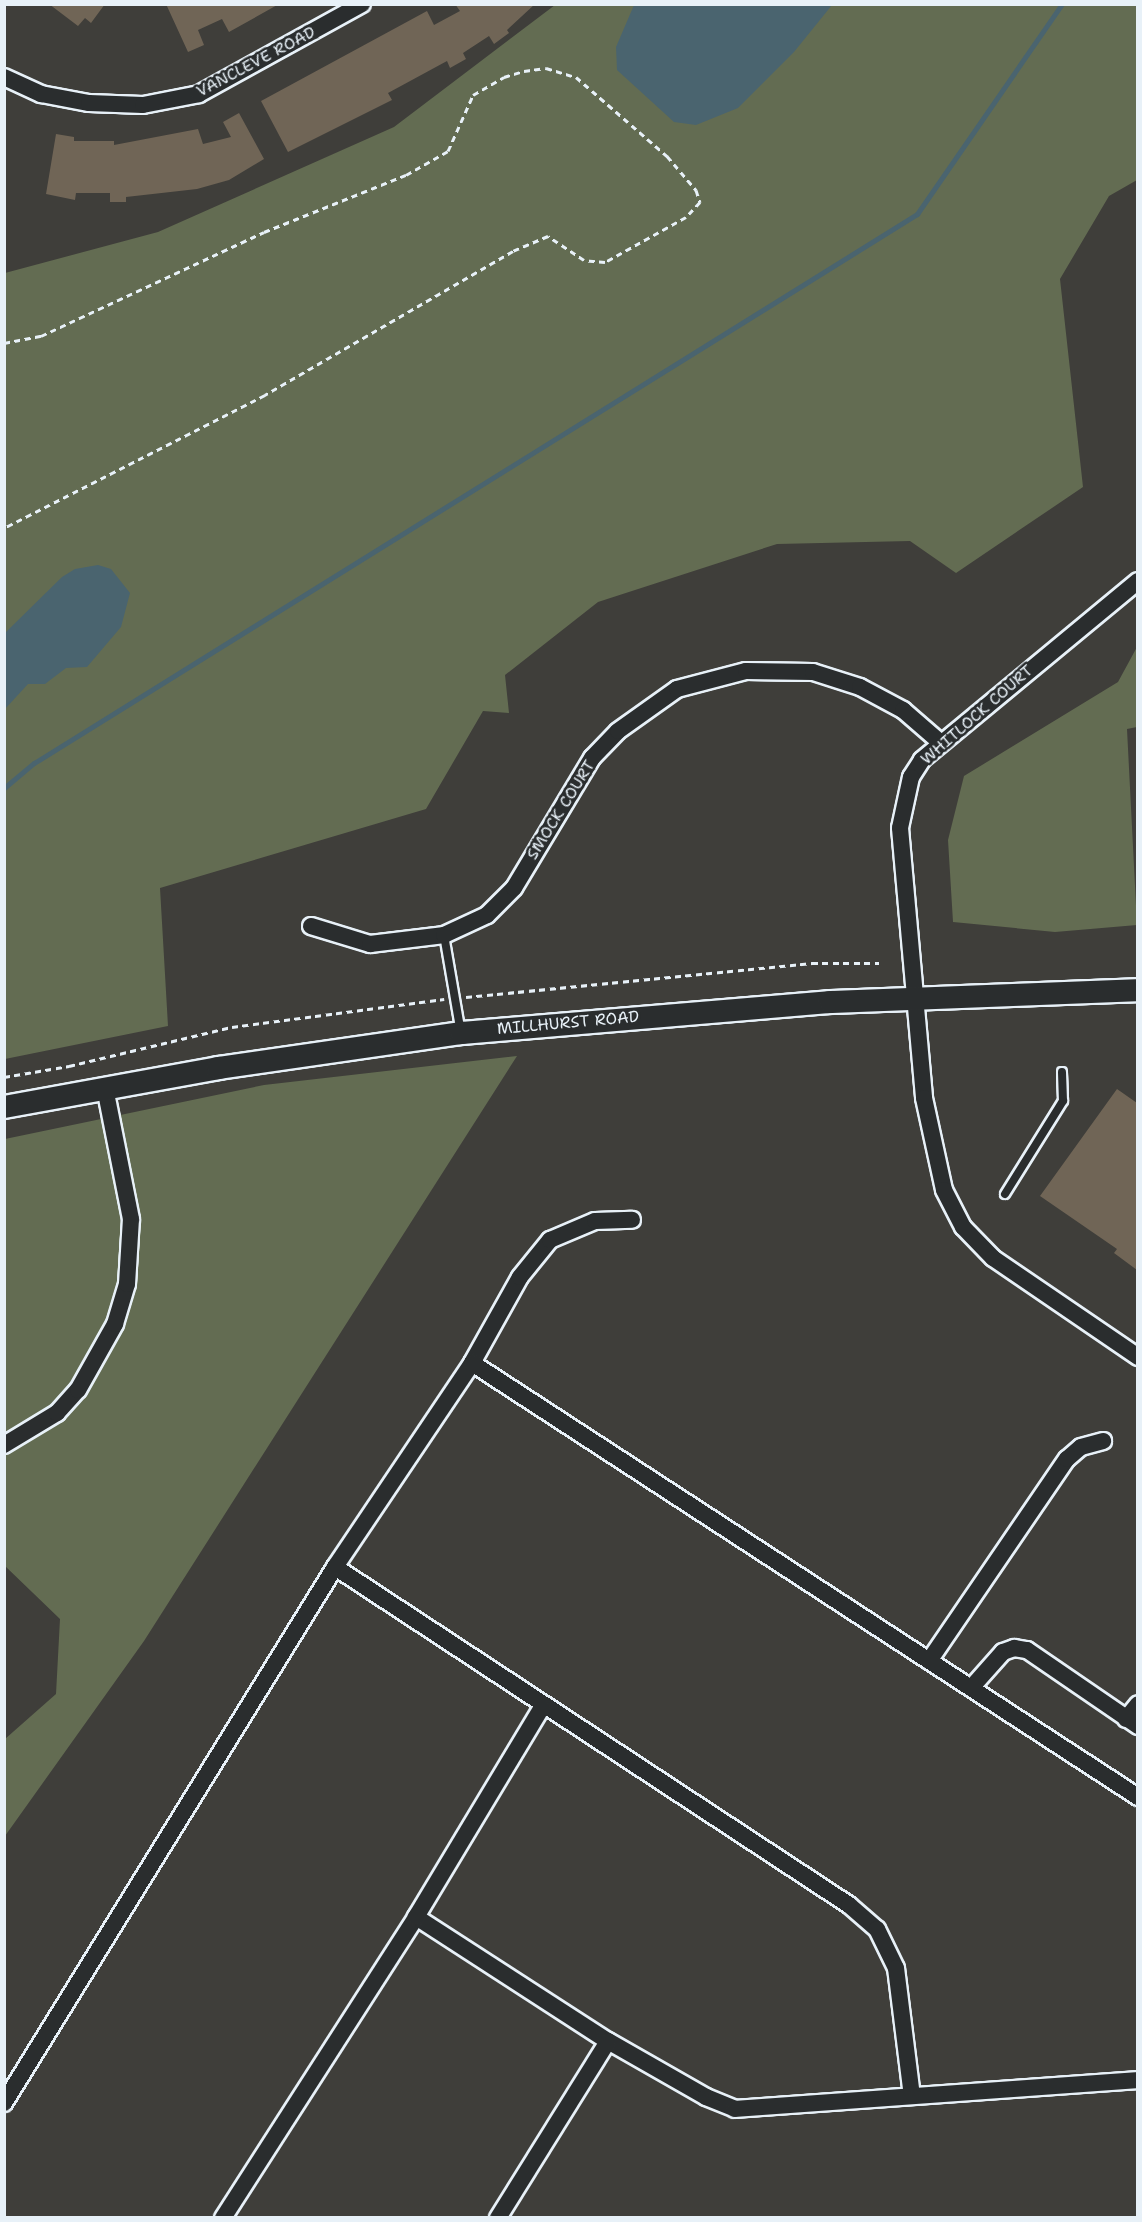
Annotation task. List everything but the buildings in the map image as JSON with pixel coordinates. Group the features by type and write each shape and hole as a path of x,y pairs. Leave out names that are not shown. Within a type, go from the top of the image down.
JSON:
{"street":[{"name":"VANCLEVE ROAD","path":"4,77 40,94 89,104 143,105 199,94 362,4"},
{"name":"WHITLOCK COURT","path":"1137,581 941,743 911,777 900,828 914,1000 933,1148 944,1190 963,1227 993,1258 1137,1357"},
{"name":"SMOCK COURT","path":"311,926 370,944 444,935 487,915 514,888 592,758 618,731 677,688 746,671 813,672 860,687 894,706 941,743"},
{"name":"MILLHURST ROAD","path":"4,1107 319,1052 461,1034 701,1011 1137,990"},
{"path":"4,1445 57,1413 78,1390 115,1324 127,1284 131,1219 105,1088"},
{"path":"4,2103 335,1568 472,1363 520,1277 550,1240 595,1221 632,1220"},
{"path":"472,1363 1137,1797"},
{"path":"929,1661 1067,1459 1082,1447 1103,1441"},
{"path":"335,1568 542,1707 849,1905 877,1929 896,1968 912,2096"},
{"path":"971,1688 1003,1652 1014,1648 1027,1650 1132,1722 1137,1704"},
{"path":"223,2217 416,1917 542,1707"},
{"path":"416,1917 608,2042 706,2097 735,2109 1137,2079"},
{"path":"498,2217 608,2042"}],"lane":[{"path":"444,935 461,1034"},
{"path":"1005,1194 1063,1101 1062,1072"}],"path":[{"path":"4,343 41,336 264,232 406,176 447,151 472,95 504,77 524,71 546,68 576,77 667,156 696,190 700,202 686,217 605,262 584,260 548,236 513,251 265,395 4,528"},
{"path":"4,1077 69,1066 232,1027 454,998 812,963 879,963"}],"green space":[{"path":"555,5 1137,5 1137,180 1109,196 1060,279 1083,487 956,573 910,541 777,544 598,602 505,675 509,713 483,711 426,809 160,888 168,1026 5,1059 5,273 158,232 394,127"},
{"path":"1137,647 1137,727 1127,729 1137,925 1055,932 953,922 948,840 964,776 1118,682"},
{"path":"517,1056 144,1641 5,1836 5,1739 56,1694 60,1619 5,1566 5,1139 264,1085"}],"water":[{"path":"634,4 832,5 794,52 738,108 696,125 674,122 617,70 616,47"},
{"path":"98,565 111,569 130,593 121,627 87,667 66,668 45,684 28,684 5,709 5,633 62,577 75,569"}],"waterway":[{"path":"4,788 34,763 917,214 1062,4"}]}
